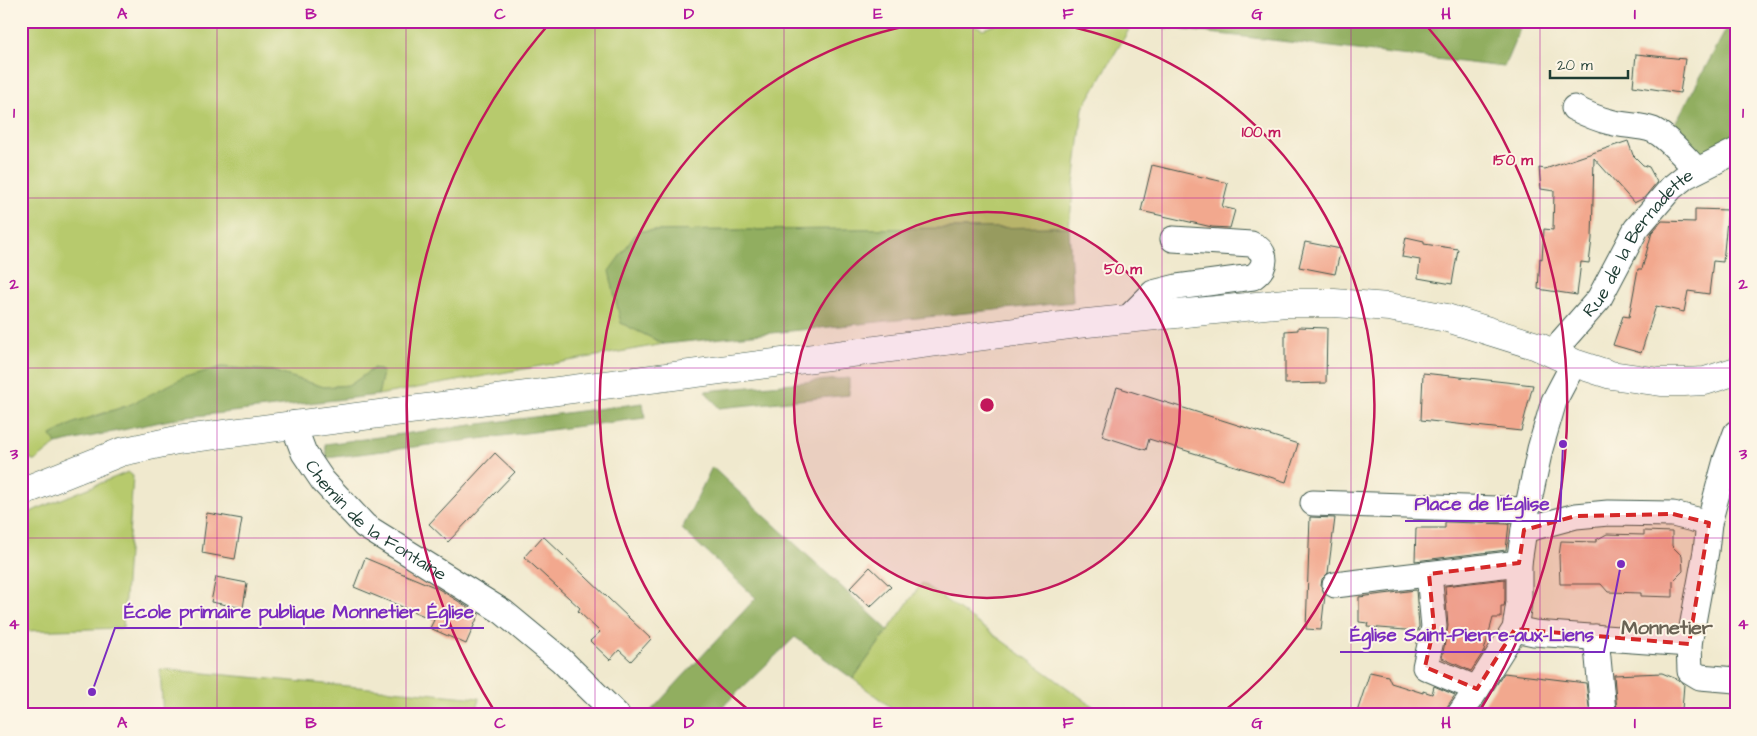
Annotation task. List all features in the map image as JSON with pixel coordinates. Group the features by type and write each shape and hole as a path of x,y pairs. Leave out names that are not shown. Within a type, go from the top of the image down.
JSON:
{"street":[{"path":"1574,108 1590,116 1612,123 1652,130 1661,135 1697,170"},
{"name":"Rue de la Bernadette","path":"1515,629 1519,602 1519,563 1525,520 1540,450 1565,359 1563,340 1599,299 1636,229 1671,188 1697,170 1736,151"},
{"path":"1128,318 1153,293 1177,287 1252,277 1260,272 1264,265 1263,253 1257,246 1251,244 1173,239"},
{"path":"21,492 121,452 177,440 1128,318 1285,303 1334,303 1389,307 1447,318 1537,346 1565,359 1611,375 1661,382 1684,382 1705,381 1736,371"},
{"name":"Chemin de la Fontaine","path":"293,424 304,453 323,480 365,526 503,612 561,660 617,715"},
{"path":"1736,433 1726,460 1709,523 1706,551 1688,644 1690,671 1700,677 1736,680"},
{"path":"1313,503 1525,520 1608,513 1673,514 1709,523"},
{"path":"1335,585 1519,563"},
{"path":"1429,574 1434,627 1426,667 1477,689"},
{"path":"1459,715 1515,629 1534,633 1688,644"},
{"path":"1596,637 1602,711"}],"highlighted area":[{"path":"1673,514 1709,523 1689,644 1515,629 1477,689 1425,667 1434,627 1429,574 1519,563 1524,530 1576,516"}],"green space":[{"path":"21,21 965,21 983,29 1007,21 1134,21 1083,108 1069,227 638,231 621,323 664,344 378,395 383,372 374,368 350,385 324,387 272,371 129,405 74,423 51,435 56,444 35,461 21,454"},
{"path":"1134,21 1502,21 1520,29 1504,67 1133,24"},
{"path":"1715,21 1736,21 1736,157 1730,158 1697,152 1672,129 1727,28"},
{"path":"1069,227 1073,302 664,344 621,323 609,271 638,231"},
{"path":"222,367 272,371 324,387 350,385 374,368 383,372 378,395 179,418 56,444 51,435 74,423 129,405 185,377"},
{"path":"849,378 849,395 719,408 705,391"},
{"path":"643,403 645,418 327,458 325,444"},
{"path":"712,467 888,630 853,679 795,637 714,715 647,715 756,598 682,529"},
{"path":"128,472 133,476 123,628 21,631 21,517"},
{"path":"922,583 1105,715 901,715 853,679"},
{"path":"160,669 479,698 477,715 163,715"}],"building":[{"path":"1636,54 1685,59 1680,93 1633,86"},
{"path":"1628,141 1633,155 1643,165 1649,167 1657,182 1644,198 1634,203 1594,158 1592,239 1589,263 1581,262 1577,295 1538,289 1544,229 1553,230 1554,191 1541,189 1539,168 1545,169"},
{"path":"1152,165 1228,183 1222,207 1235,210 1230,228 1212,227 1141,211"},
{"path":"1695,209 1728,210 1723,262 1713,261 1709,294 1688,291 1684,312 1656,306 1641,353 1613,345 1623,316 1629,317 1638,269 1642,269 1652,232 1662,221 1695,222"},
{"path":"1406,237 1424,241 1424,244 1458,249 1452,284 1418,278 1420,260 1402,257"},
{"path":"1305,242 1341,249 1335,274 1299,267"},
{"path":"1298,327 1327,328 1326,383 1285,384 1285,331 1298,330"},
{"path":"1423,373 1533,385 1521,431 1421,420"},
{"path":"1117,387 1298,444 1286,482 1149,439 1146,450 1102,436"},
{"path":"495,453 515,472 448,542 429,524"},
{"path":"207,513 242,519 235,559 202,553"},
{"path":"1310,517 1335,518 1328,573 1322,579 1321,586 1325,595 1321,630 1306,629"},
{"path":"1445,522 1509,524 1506,550 1415,561 1416,528 1445,528"},
{"path":"1644,531 1672,532 1672,546 1682,556 1683,571 1673,581 1673,597 1641,596 1641,593 1608,592 1601,584 1560,584 1559,556 1561,541 1596,542 1596,540 1607,534 1644,535"},
{"path":"543,536 651,639 631,661 619,650 610,660 590,641 600,632 578,611 580,608 524,557"},
{"path":"365,558 437,588 479,614 466,644 430,628 434,620 354,587"},
{"path":"870,567 891,587 870,607 850,588"},
{"path":"216,577 247,583 243,608 211,602"},
{"path":"1505,579 1505,601 1504,606 1501,606 1501,618 1493,618 1484,651 1471,671 1442,658 1448,626 1445,586"},
{"path":"1416,590 1418,631 1367,627 1368,623 1359,622 1359,597"},
{"path":"1370,672 1388,676 1391,683 1423,693 1423,691 1432,694 1434,686 1455,695 1447,707 1445,715 1356,715"},
{"path":"1504,673 1586,683 1590,715 1477,715"},
{"path":"1662,673 1684,684 1682,710 1617,712 1614,675"}],"place":[{"name":"Place de l'Église","path":"1563,444"},
{"name":"Église Saint-Pierre-aux-Liens","path":"1621,564"},
{"name":"École primaire publique Monnetier Église","path":"92,692"}],"district":[{"name":"Monnetier","path":"1667,628"}]}
